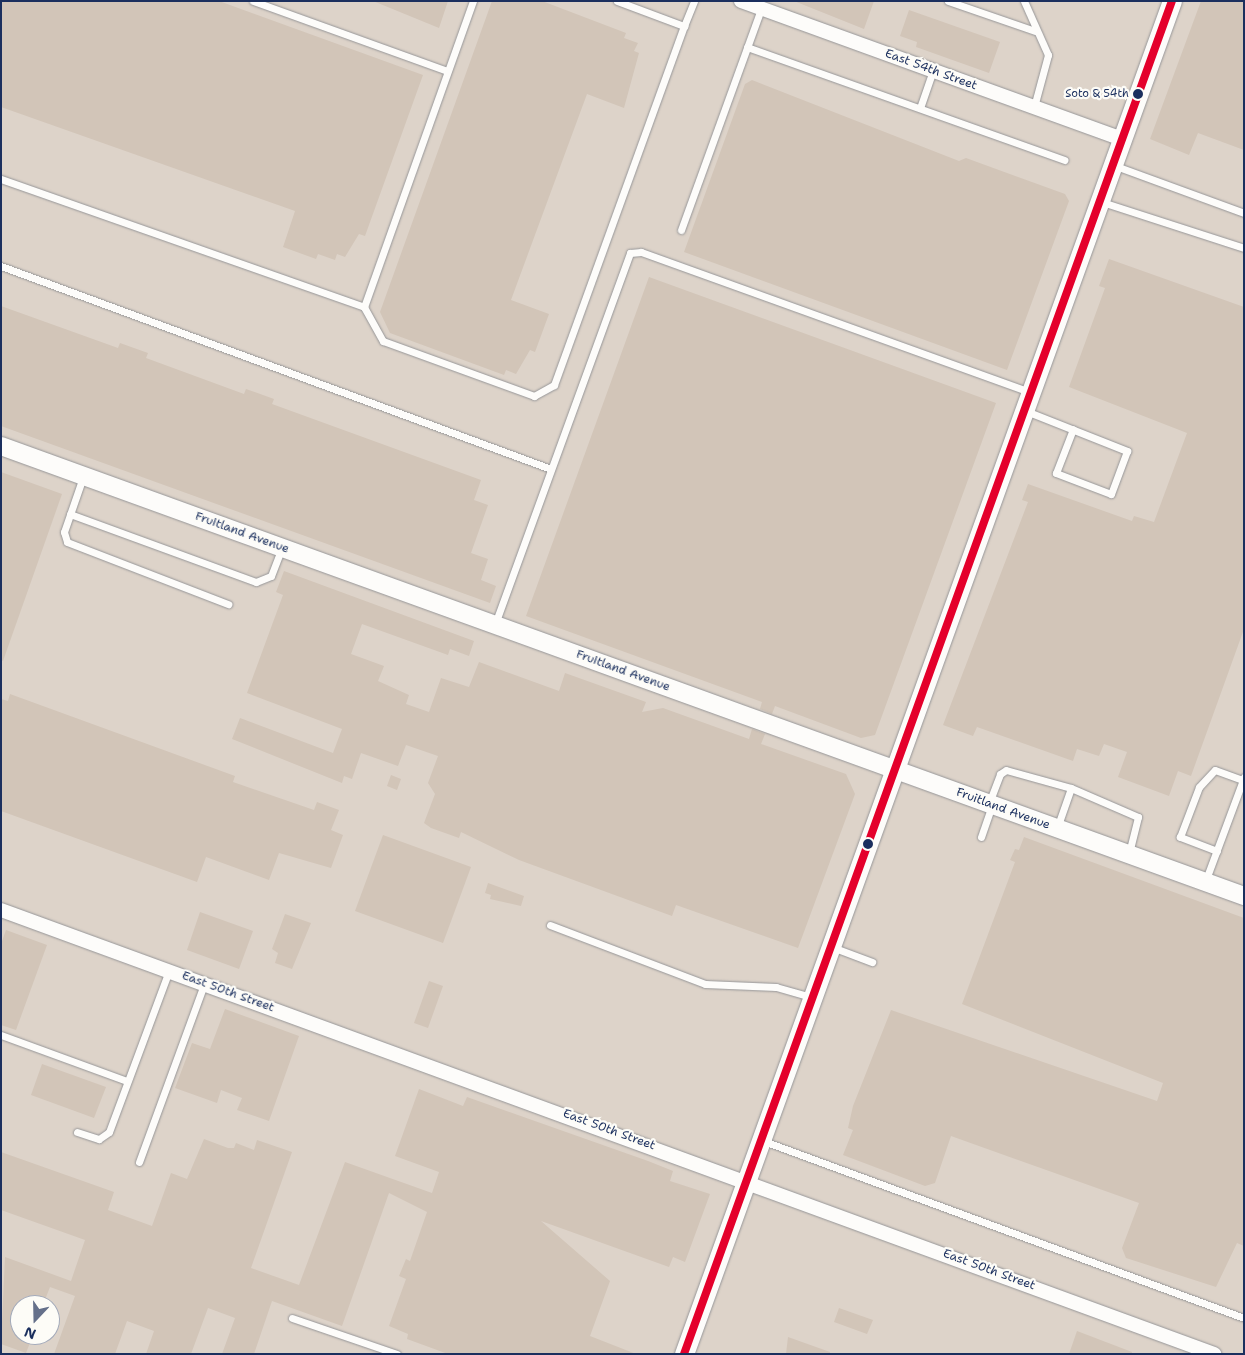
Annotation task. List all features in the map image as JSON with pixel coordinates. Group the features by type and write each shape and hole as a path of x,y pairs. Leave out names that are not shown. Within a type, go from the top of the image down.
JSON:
{"main road":[{"path":"684,1354 812,997 897,770 1030,392 1172,1"}],"street":[{"name":"East 54th Street","path":"741,1 1122,139"},
{"name":"Fruitland Avenue","path":"1,446 1244,896"},
{"name":"East 50th Street","path":"1,910 747,1180 1214,1354"}],"lane":[{"path":"253,1 447,71"},
{"path":"364,307 473,1"},
{"path":"617,1 684,26"},
{"path":"1,180 364,307 384,341 534,396 554,385 694,1"},
{"path":"948,1 1035,31"},
{"path":"1024,1 1035,31 1048,55 1034,107"},
{"path":"681,230 761,9"},
{"path":"747,47 1064,160"},
{"path":"920,108 933,71"},
{"path":"1113,165 1244,213"},
{"path":"1100,201 1244,248"},
{"path":"494,624 630,253 641,252 1030,392"},
{"path":"1,266 551,469"},
{"path":"1024,410 1073,429 1127,451 1111,494 1056,473 1073,429"},
{"path":"83,476 64,532 75,548 228,604"},
{"path":"70,514 256,582 271,576 282,548"},
{"path":"981,837 1000,774 1006,770 1071,788 1138,816 1128,854"},
{"path":"1205,882 1217,851 1243,779 1214,770 1199,787 1180,837 1217,851"},
{"path":"1057,828 1071,788"},
{"path":"550,924 705,984 776,987 812,997"},
{"path":"832,947 872,962"},
{"path":"77,1132 105,1136 169,970"},
{"path":"139,1162 204,983"},
{"path":"1,1035 127,1081"},
{"path":"761,1140 1244,1318"},
{"path":"292,1318 397,1354"}],"shaded area":[{"path":"1,1 1244,1 1244,1354 1,1354"}],"building":[{"path":"1,1 219,1 423,75 365,236 359,234 345,257 337,254 335,260 318,254 316,259 283,247 295,211 1,107"},
{"path":"373,1 448,1 439,28"},
{"path":"492,1 542,1 626,33 624,38 638,43 634,51 639,53 624,108 587,94 511,300 549,314 535,352 530,350 516,374 506,370 504,375 390,333 380,312"},
{"path":"794,1 874,1 864,29"},
{"path":"1201,1 1244,1 1244,150 1198,133 1189,155 1150,139"},
{"path":"909,10 1000,42 989,73 916,47 917,42 900,36"},
{"path":"752,80 959,161 966,158 1065,194 1069,201 1007,370 684,252 745,84"},
{"path":"1109,259 1244,307 1244,629 1191,776 1178,771 1169,796 1118,777 1127,752 1104,744 1099,756 1077,749 1073,761 977,727 973,736 943,725 1028,502 1022,500 1028,484 1132,521 1134,516 1154,522 1187,433 1069,387 1105,288 1099,286"},
{"path":"649,277 996,403 875,735 861,738 775,706 772,714 760,709 762,702 526,616"},
{"path":"1,306 118,348 120,343 148,353 146,358 244,394 246,389 274,399 272,404 481,480 474,500 488,505 471,553 488,559 481,580 496,586 490,603 1,426"},
{"path":"1,472 62,494 3,661 1,660"},
{"path":"284,571 474,641 469,656 450,649 448,655 362,624 351,654 384,666 378,681 409,695 406,704 429,712 441,678 469,687 479,662 559,691 565,673 646,702 642,712 663,708 749,739 752,729 765,734 761,744 846,774 855,794 798,948 676,905 672,916 519,860 461,832 459,838 431,828 424,823 435,794 428,783 438,756 406,745 398,766 361,753 352,779 344,776 342,783 232,739 240,718 333,753 342,729 247,693 283,595 276,592"},
{"path":"10,694 235,776 233,782 314,810 317,802 339,810 331,830 343,835 331,868 279,853 269,880 206,857 197,882 1,811 1,699 8,701"},
{"path":"391,775 401,779 397,790 387,786"},
{"path":"383,835 471,867 443,943 355,911"},
{"path":"1024,837 1244,918 1244,1246 1237,1243 1216,1287 1126,1258 1122,1248 1139,1203 951,1136 935,1183 925,1186 843,1155 853,1130 848,1128 853,1106 891,1010 1157,1101 1163,1083 962,1004 1015,862 1010,860 1015,849 1019,850"},
{"path":"488,883 524,896 521,906 490,899 491,895 485,893"},
{"path":"200,912 253,931 239,969 187,950"},
{"path":"285,914 311,923 292,969 275,963 278,953 272,949"},
{"path":"6,930 47,945 16,1030 1,1025 1,944"},
{"path":"429,981 443,986 428,1028 414,1023"},
{"path":"225,1009 299,1036 269,1121 237,1110 242,1098 221,1090 217,1103 175,1088 192,1043 210,1049"},
{"path":"42,1064 106,1087 94,1118 31,1095"},
{"path":"419,1089 463,1106 467,1097 648,1161 673,1171 670,1181 710,1194 685,1262 673,1257 669,1267 541,1221 610,1281 590,1336 636,1354 448,1354 407,1339 408,1334 389,1326 406,1279 399,1276 406,1259 410,1261 427,1212 389,1193 342,1326 272,1301 254,1354 222,1354 235,1318 208,1308 191,1354 146,1354 154,1331 127,1321 115,1354 54,1354 57,1345 60,1345 60,1337 75,1296 50,1287 47,1295 10,1295 10,1345 29,1345 26,1353 1,1344 5,1257 71,1281 85,1240 1,1210 1,1152 114,1192 108,1210 152,1226 171,1173 187,1179 204,1139 228,1148 234,1148 236,1143 254,1150 257,1140 292,1152 251,1268 299,1285 345,1162 432,1193 439,1172 395,1156"},
{"path":"839,1308 873,1320 867,1334 834,1322"},
{"path":"1077,1331 1132,1352 1132,1354 1069,1354"},
{"path":"788,1337 830,1352 830,1354 786,1354"}],"transit line":[{"path":"684,1354 1172,1"}],"place":[{"name":"Soto & 54th","path":"1138,94"}]}
